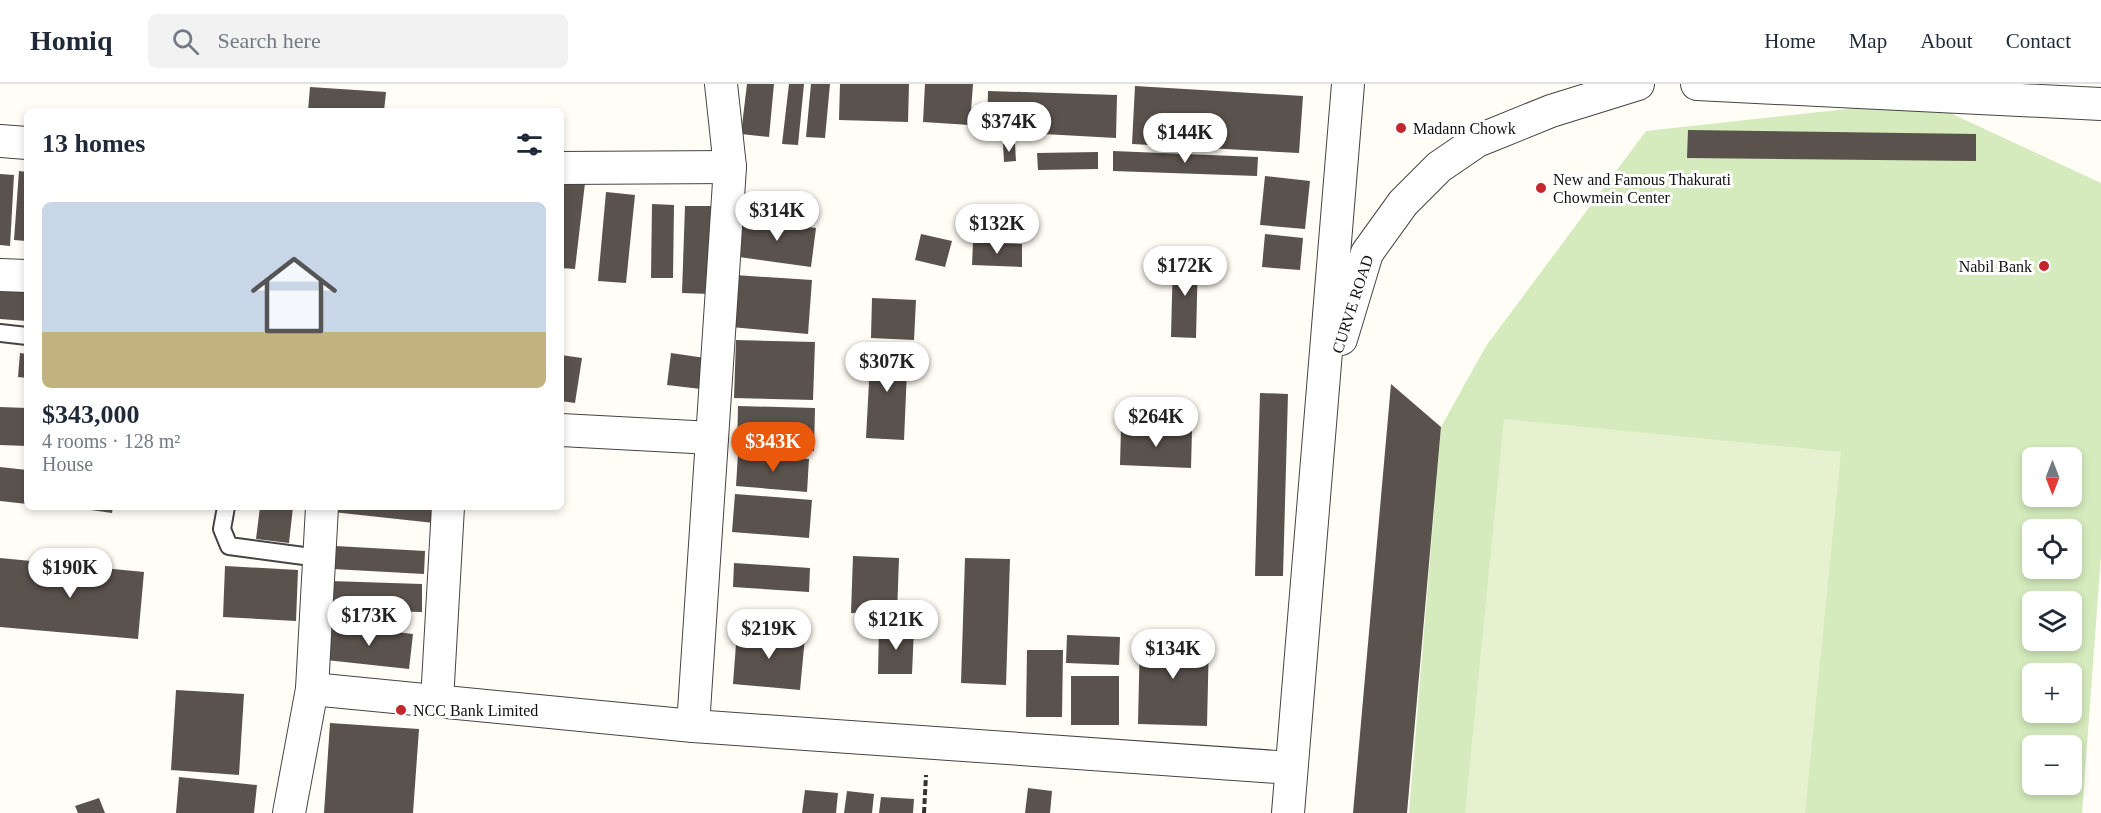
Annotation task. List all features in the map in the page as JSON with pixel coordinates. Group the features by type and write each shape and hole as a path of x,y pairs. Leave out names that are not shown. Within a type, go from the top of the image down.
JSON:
{"street":[{"path":"693,726 730,167 721,84"},
{"path":"1288,813 1348,84"},
{"name":"CURVE ROAD","path":"1324,393 1367,253 1403,203 1431,174 1477,141 1551,111 1638,84"},
{"path":"1697,84 2101,104"},
{"path":"0,141 24,143"},
{"path":"564,168 730,167"},
{"path":"0,275 24,276"},
{"path":"564,430 712,438"},
{"path":"289,813 312,689 322,510"},
{"path":"437,701 448,510"},
{"path":"312,689 693,726 1291,768"}],"lane":[{"path":"0,333 24,336"},
{"path":"225,510 222,529 230,546 319,558"}],"green space":[{"path":"1893,104 1948,112 2101,183 2101,555 2082,813 1409,813 1441,427 1486,346 1646,131"},
{"path":"1504,419 1841,452 1805,813 1465,813"}],"building":[{"path":"747,84 774,84 769,137 741,134"},
{"path":"789,84 804,84 798,145 782,144"},
{"path":"811,84 830,84 825,138 806,137"},
{"path":"840,84 909,84 908,122 839,120"},
{"path":"925,84 973,84 970,125 923,122"},
{"path":"1135,86 1303,96 1299,153 1132,144"},
{"path":"310,87 386,92 384,108 308,108"},
{"path":"988,91 1117,95 1116,138 987,131"},
{"path":"1688,130 1976,134 1976,161 1687,158"},
{"path":"1003,144 1015,144 1016,161 1004,162"},
{"path":"1113,151 1258,157 1257,176 1113,171"},
{"path":"1098,152 1098,169 1038,170 1037,153"},
{"path":"19,171 24,172 24,241 14,240"},
{"path":"0,174 14,175 10,246 0,245"},
{"path":"1265,176 1310,181 1305,229 1260,225"},
{"path":"564,180 585,183 575,269 564,268"},
{"path":"606,192 635,195 626,283 598,281"},
{"path":"652,204 674,205 673,278 651,278"},
{"path":"685,206 713,206 710,294 682,293"},
{"path":"744,218 816,228 811,267 739,257"},
{"path":"921,234 952,241 945,267 915,260"},
{"path":"1265,234 1303,238 1300,270 1262,267"},
{"path":"973,242 1022,244 1022,267 972,265"},
{"path":"1173,257 1198,257 1196,338 1171,337"},
{"path":"735,275 812,280 808,334 731,327"},
{"path":"0,286 24,288 24,321 0,319"},
{"path":"872,298 916,300 914,340 871,338"},
{"path":"736,340 815,342 813,400 734,398"},
{"path":"871,345 908,347 904,440 866,438"},
{"path":"20,353 24,354 24,378 18,377"},
{"path":"671,353 705,358 701,389 667,385"},
{"path":"564,355 582,358 575,403 564,401"},
{"path":"1391,384 1441,427 1407,813 1353,813"},
{"path":"1260,393 1288,394 1283,576 1255,576"},
{"path":"738,406 815,408 814,451 737,449"},
{"path":"0,407 24,408 24,446 0,445"},
{"path":"1121,428 1192,430 1191,468 1120,465"},
{"path":"738,454 809,459 807,492 736,486"},
{"path":"0,467 24,470 24,504 0,501"},
{"path":"735,494 812,500 809,538 732,532"},
{"path":"91,510 112,510 112,513"},
{"path":"260,510 293,510 289,543 256,539"},
{"path":"333,510 436,510 434,523 333,512"},
{"path":"335,546 425,551 424,574 333,569"},
{"path":"853,556 899,558 897,614 851,613"},
{"path":"0,558 144,572 138,639 0,627"},
{"path":"965,558 1010,559 1006,685 961,683"},
{"path":"734,563 810,568 809,592 733,587"},
{"path":"225,566 298,570 296,621 223,617"},
{"path":"330,581 422,584 422,612 329,610"},
{"path":"330,624 413,634 409,669 326,660"},
{"path":"879,627 914,628 912,674 878,674"},
{"path":"737,631 805,637 800,690 733,684"},
{"path":"1140,634 1209,637 1207,726 1138,724"},
{"path":"1067,635 1120,637 1119,665 1066,663"},
{"path":"1027,650 1063,650 1062,717 1026,717"},
{"path":"1071,676 1119,676 1119,725 1071,725"},
{"path":"176,690 244,694 239,775 171,770"},
{"path":"330,723 419,729 413,813 324,813"},
{"path":"179,777 257,785 254,813 176,813"},
{"path":"1028,788 1052,791 1050,813 1025,813"},
{"path":"805,790 838,793 836,813 802,813"},
{"path":"847,791 874,794 872,813 844,813"},
{"path":"881,797 914,799 913,813 879,813"},
{"path":"99,798 105,813 78,813 75,806"}],"place":[{"name":"Madann Chowk","path":"1401,128"},
{"name":"New and Famous Thakurati Chowmein Center","path":"1541,188"},
{"name":"Nabil Bank","path":"2044,266"},
{"name":"NCC Bank Limited","path":"401,710"}]}
